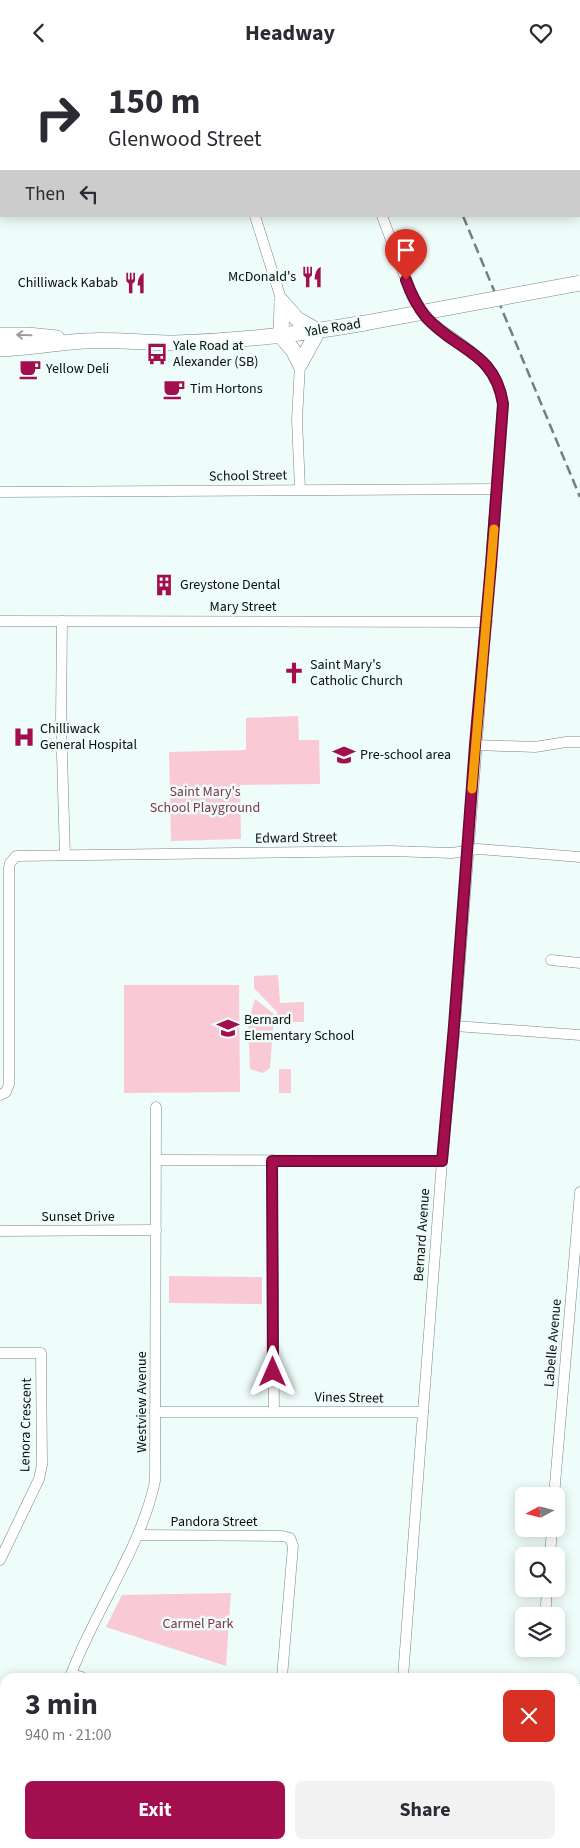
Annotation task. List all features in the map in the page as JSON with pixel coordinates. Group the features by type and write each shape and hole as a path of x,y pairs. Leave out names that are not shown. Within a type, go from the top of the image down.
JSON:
{"main road":[{"name":"Yale Road","path":"0,335 28,335 83,341 174,343 281,336 366,323 580,283"},
{"path":"282,302 297,319 318,331 300,364"},
{"path":"282,302 281,336 293,350 300,364"},
{"name":"Yale Road","path":"0,349 27,348 83,341"}],"street":[{"path":"256,217 282,302"},
{"name":"Bernard Avenue","path":"382,217 413,298 427,319 487,365 499,385 503,404 442,1161 403,1673"},
{"path":"300,364 297,420 300,489"},
{"name":"School Street","path":"0,492 497,489"},
{"name":"Mary Street","path":"0,621 486,622"},
{"path":"62,621 60,721 64,855"},
{"path":"475,745 535,747 566,741 580,742"},
{"name":"Edward Street","path":"3,1094 9,1084 8,886 9,868 12,859 20,856 64,855 390,851 452,853 478,849 580,857"},
{"path":"550,960 580,963"},
{"path":"454,1026 580,1035"},
{"name":"Westview Avenue","path":"72,1673 96,1616 138,1535 148,1511 155,1481 156,1107"},
{"path":"156,1161 442,1161"},
{"path":"272,1161 274,1411"},
{"name":"Labelle Avenue","path":"555,1487 576,1289 580,1192"},
{"name":"Sunset Drive","path":"0,1231 156,1230"},
{"name":"Lenora Crescent","path":"0,1353 41,1353 42,1465 39,1479 0,1560"},
{"name":"Vines Street","path":"155,1412 423,1412"},
{"name":"Pandora Street","path":"138,1535 282,1536 290,1538 293,1546 282,1673"},
{"path":"546,1597 546,1605"}],"green space":[{"name":"Saint Mary's School Playground","path":"298,716 299,740 319,740 320,784 240,785 241,839 171,841 169,752 246,750 246,718"},
{"path":"278,975 280,1003 304,1002 304,1022 278,1022 277,1012 254,988 254,976"},
{"path":"124,985 239,985 240,1092 124,1093"},
{"path":"255,999 274,1014 270,1068 263,1073 250,1069 248,1022"},
{"path":"279,1069 291,1069 291,1093 279,1093"},
{"path":"169,1276 262,1277 262,1304 169,1303"},
{"name":"Carmel Park","path":"231,1593 226,1666 106,1627 122,1595"}],"railway":[{"path":"463,217 580,497"}],"slow traffic":[{"path":"472,789 494,529"}],"place":[{"name":"McDonald's","path":"312,277"},
{"name":"Chilliwack Kabab","path":"135,283"},
{"name":"Yale Road at Alexander (SB)","path":"157,354"},
{"name":"Yellow Deli","path":"30,369"},
{"name":"Tim Hortons","path":"174,389"},
{"name":"Greystone Dental","path":"164,585"},
{"name":"Saint Mary's Catholic Church","path":"294,673"},
{"name":"Chilliwack General Hospital","path":"24,737"},
{"name":"Pre-school area","path":"344,755"},
{"name":"Bernard Elementary School","path":"228,1028"}],"route":[{"path":"273,1372 272,1161 442,1161 503,404 499,385 487,365 427,319 413,298 406,280"}]}
